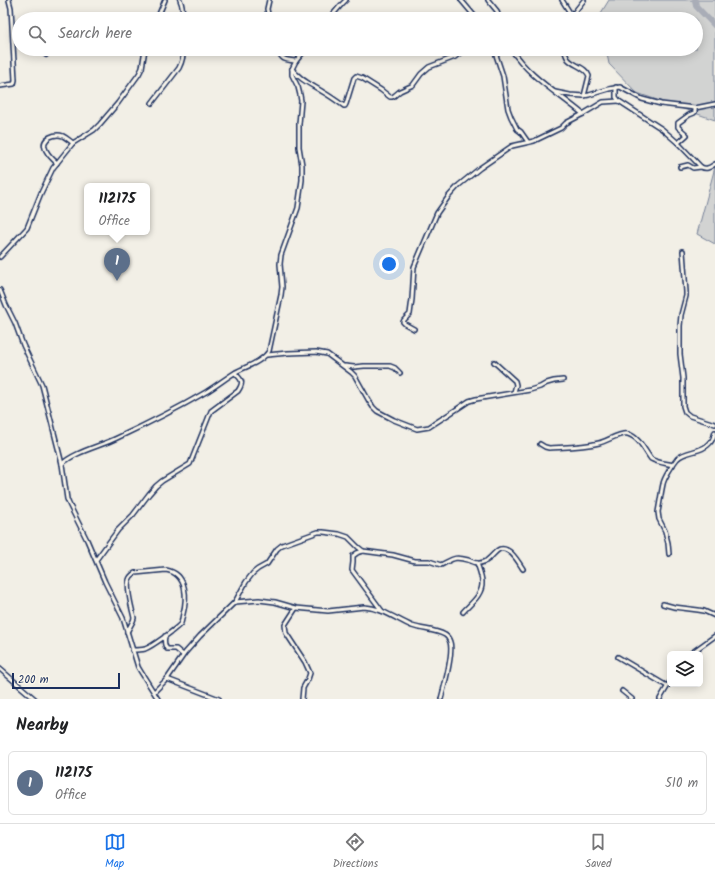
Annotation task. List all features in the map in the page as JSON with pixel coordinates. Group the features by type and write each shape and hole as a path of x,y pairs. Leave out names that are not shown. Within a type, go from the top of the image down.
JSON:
{"street":[{"path":"9,0 12,32"},
{"path":"160,12 165,0"},
{"path":"180,0 183,12"},
{"path":"268,12 269,0"},
{"path":"335,12 346,0"},
{"path":"461,0 471,12"},
{"path":"488,0 497,12"},
{"path":"562,0 568,12"},
{"path":"575,12 584,0"},
{"path":"0,86 12,85 15,83 14,56"},
{"path":"0,257 27,228 41,192 53,168 73,143 94,130 118,103 142,68 144,56"},
{"path":"152,102 180,68 184,56"},
{"path":"281,56 288,60 296,61"},
{"path":"267,355 270,348 281,295 281,255 298,208 302,180 302,165 298,131 301,101 292,75 292,69 300,56"},
{"path":"292,69 298,76 310,85 344,106 356,76 362,78 392,97 402,89 413,85 421,74 429,67 455,56"},
{"path":"496,56 503,76 508,109 517,129 528,142"},
{"path":"515,56 532,73 583,114"},
{"path":"567,56 588,73 584,96"},
{"path":"555,92 570,95 589,96 616,87 623,88 642,99 651,102 695,108 715,104"},
{"path":"616,87 616,97 619,101 658,126 678,143 701,167"},
{"path":"414,329 404,322 410,314 414,267 436,213 449,196 459,185 480,168 512,146 534,141 561,128 566,123 603,102 619,101"},
{"path":"678,143 686,134 678,126 678,123 689,115 694,114 695,108"},
{"path":"57,163 46,152 44,144 46,140 52,136 58,135 65,137 73,143"},
{"path":"680,168 688,165 693,168 701,167 704,169 715,164"},
{"path":"683,251 686,296 681,315 680,354 683,378 683,406 685,412 690,416 715,424"},
{"path":"0,290 23,345 42,385 62,464 67,499 122,618 141,672 158,699"},
{"path":"62,464 67,459 116,439 183,405 267,355 288,353 322,353 331,357 356,376 369,401 377,411 394,420 417,429 429,427 469,402 482,398 530,390 554,381 563,380"},
{"path":"494,362 515,381 516,385 514,392"},
{"path":"343,366 390,366 395,368 400,373"},
{"path":"96,560 118,530 134,515 156,486 190,464 211,411 238,391 241,387 242,382 235,373"},
{"path":"669,554 665,531 659,519 658,512 663,484 672,464 678,458 709,444 713,439 715,432"},
{"path":"540,444 549,448 588,445 626,434 634,437 654,461 672,464"},
{"path":"154,692 167,680 184,655 200,636 235,602 246,582 253,573 267,564 278,548 282,545 318,532 339,534 348,537 364,551 393,555 415,561 429,561 441,565 454,558 467,560 477,564 489,559 498,550 504,549 513,555 523,569"},
{"path":"364,551 353,556 354,562 352,571 382,611"},
{"path":"463,612 477,596 482,587 482,580 477,564"},
{"path":"127,632 134,618 128,584 131,575 135,573 166,570 171,571 180,578 185,591 185,605 180,625 149,647 140,650 132,650"},
{"path":"235,602 259,600 275,602 296,608 328,611 364,607 382,611 413,626 446,635 450,641 451,655 441,699"},
{"path":"663,604 704,611 715,616"},
{"path":"296,608 285,625 285,628 287,636 309,670 309,676 303,688 302,699"},
{"path":"165,636 164,642 167,649 176,649 184,655"},
{"path":"694,651 715,636"},
{"path":"618,657 667,686 660,699"},
{"path":"0,669 35,699"},
{"path":"167,680 219,699"},
{"path":"622,691 632,699"}],"shaded area":[{"path":"609,0 715,0 715,120 637,93 609,64 607,56 703,56 703,12 602,12"},
{"path":"715,167 715,244 697,234"}],"waterway":[{"path":"695,0 696,6 702,12"},
{"path":"703,13 715,26"}],"place":[{"name":"112175","path":"117,281"}]}
